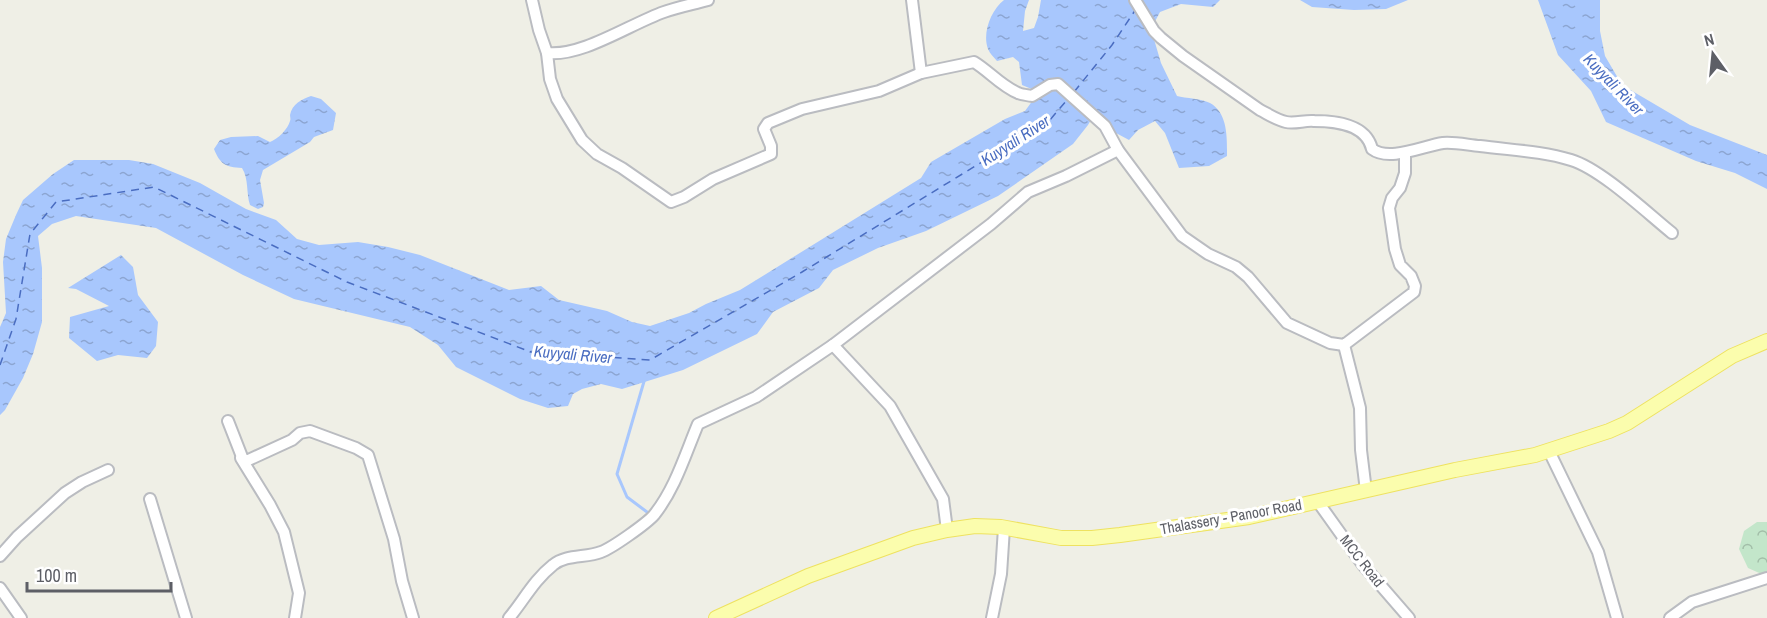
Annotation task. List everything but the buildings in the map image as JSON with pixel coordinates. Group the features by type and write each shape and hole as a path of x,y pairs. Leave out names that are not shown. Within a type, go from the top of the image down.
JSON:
{"main road":[{"name":"Thalassery - Panoor Road","path":"716,618 808,576 912,538 947,530 975,525 1061,538 1120,536 1249,517 1549,451 1627,423 1718,364 1749,347 1765,344"}],"street":[{"path":"532,0 547,53 550,79 557,99 582,140 597,154 622,168 670,202 684,197 713,178 771,154 771,146 764,129 768,123 802,108 879,91 921,73 974,62 1017,93 1032,96 1050,85 1058,84 1105,126 1118,150 1182,236 1208,254 1236,267 1248,277 1287,323 1330,343 1344,345 1414,292 1415,286 1411,276 1400,265 1395,249 1389,208 1405,173 1405,153"},
{"path":"547,53 568,52 600,41 663,12 708,0"},
{"path":"912,0 921,73"},
{"path":"1135,0 1154,31 1183,56 1260,110 1286,122 1314,121 1345,124 1366,135 1372,149 1383,155 1405,153 1422,147 1446,143 1535,152 1573,160 1601,175 1672,233"},
{"path":"509,618 534,582 553,565 561,560 601,552 652,517 675,480 698,424 756,397 833,345 991,224 1028,192 1118,150"},
{"path":"833,345 890,406 943,499 947,530"},
{"path":"1344,345 1360,408 1361,450 1366,490"},
{"path":"228,421 244,462"},
{"path":"244,462 292,440 300,433 310,431 356,448 368,455 394,539 402,581 413,618"},
{"path":"232,441 284,532 299,593 295,618"},
{"path":"1549,451 1598,552 1617,618"},
{"path":"0,556 17,537 65,493 108,470"},
{"path":"150,499 186,618"},
{"name":"MCC Road","path":"1318,502 1363,565 1409,618"},
{"path":"992,618 1001,574 1004,528"},
{"path":"1670,618 1692,603 1767,578"},
{"path":"0,588 21,618"}],"green space":[{"path":"1757,522 1767,522 1767,576 1748,568 1739,549 1744,531"}],"water":[{"path":"1004,0 1029,0 1025,11 1023,31 1034,28 1041,0 1220,0 1213,7 1181,4 1160,12 1151,29 1161,63 1177,96 1210,103 1220,113 1225,127 1227,156 1209,166 1179,168 1165,133 1155,121 1138,130 1129,140 1116,133 1106,119 1058,80 1034,90 1022,85 1019,62 1013,57 997,61 986,43 989,22 999,4"},
{"path":"1300,0 1408,0 1386,9 1354,10 1312,7"},
{"name":"Kuyyali River","path":"1538,0 1600,0 1600,31 1605,56 1622,85 1690,125 1767,155 1767,189 1735,173 1696,161 1606,122 1591,91 1558,55"},
{"name":"Kuyyali River","path":"1053,87 1092,118 1073,144 998,196 926,231 878,248 833,270 819,288 773,312 757,334 683,370 622,389 601,384 582,389 573,394 568,406 548,408 520,399 456,367 438,345 410,327 294,299 243,275 156,228 76,216 52,224 38,236 42,268 42,322 23,378 0,415 0,327 6,313 3,262 6,239 23,200 53,174 74,160 129,160 153,164 200,183 246,209 276,220 297,239 319,245 358,242 388,247 420,255 509,290 541,286 559,300 607,311 632,322 650,326 689,313 740,290 921,178 931,162 1005,119 1025,111 1033,100"},
{"path":"311,96 321,99 336,113 333,130 314,137 310,142 263,170 260,180 263,207 258,209 250,205 246,177 242,168 224,164 214,149 220,140 231,137 258,136 270,142 273,141 287,127 295,105"},
{"path":"121,255 133,267 138,295 158,322 156,346 147,358 118,355 97,361 69,338 70,317 109,306 76,289 68,288"}],"waterway":[{"path":"645,378 617,474 627,497 651,515"}],"ferry route":[{"path":"1074,92 1112,45 1136,9"},
{"path":"0,365 16,319 30,234 56,202 154,187 347,282 531,352 650,360 802,272 1049,121 1067,100"}]}
